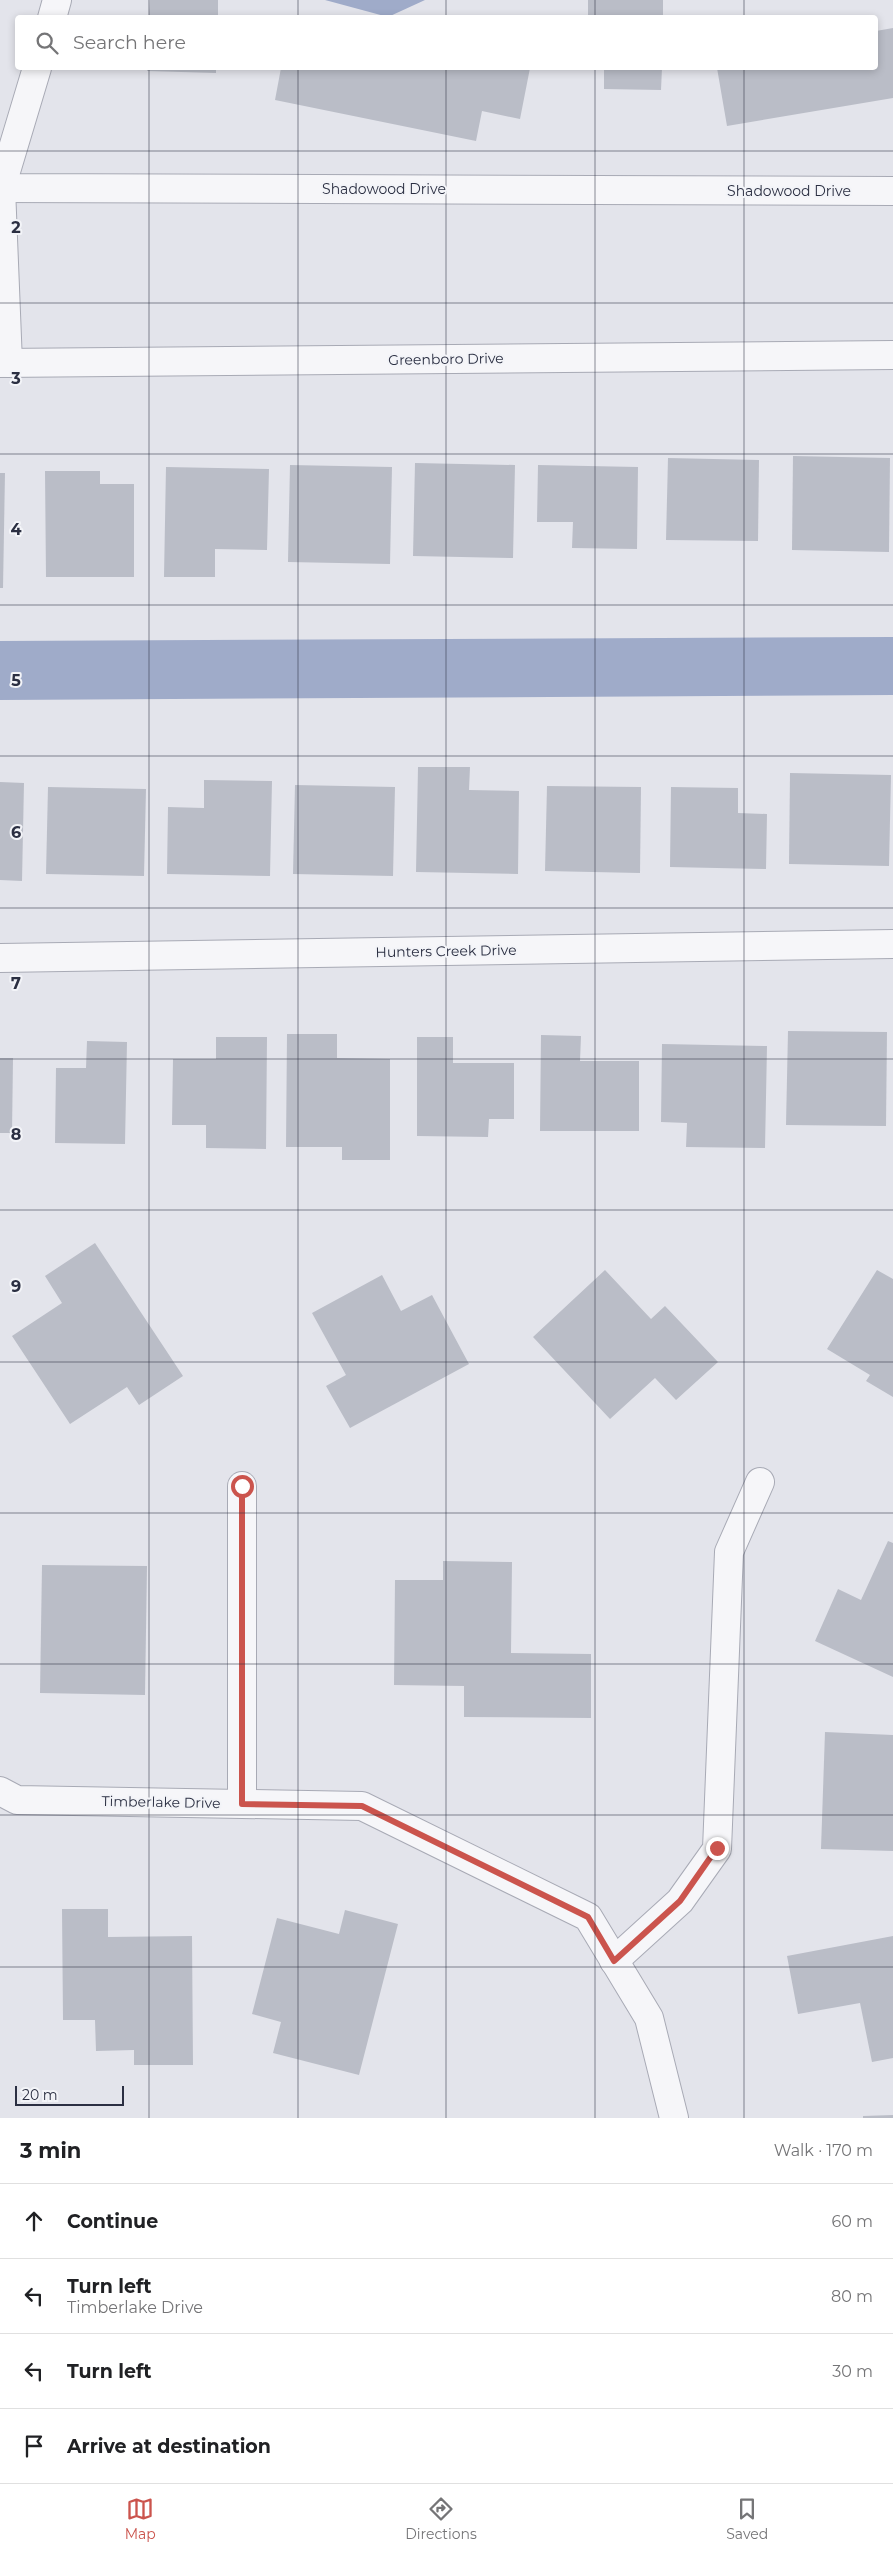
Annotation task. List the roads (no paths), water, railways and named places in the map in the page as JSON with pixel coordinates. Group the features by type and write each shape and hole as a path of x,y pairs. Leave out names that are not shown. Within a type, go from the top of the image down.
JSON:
{"street":[{"path":"53,15 57,0"},
{"path":"4,363 1,188 36,70"},
{"name":"Shadowood Drive","path":"1,188 893,191"},
{"name":"Greenboro Drive","path":"4,363 893,355"},
{"name":"Hunters Creek Drive","path":"0,958 893,944"},
{"path":"614,1961 680,1901 717,1848 729,1552 760,1482"},
{"path":"242,1486 242,1804"},
{"name":"Timberlake Drive","path":"0,1791 17,1800 362,1806 588,1917 649,2018 674,2118"}],"water":[{"path":"325,0 425,0 392,15 381,15"},
{"path":"893,637 893,695 0,700 0,641"}]}
